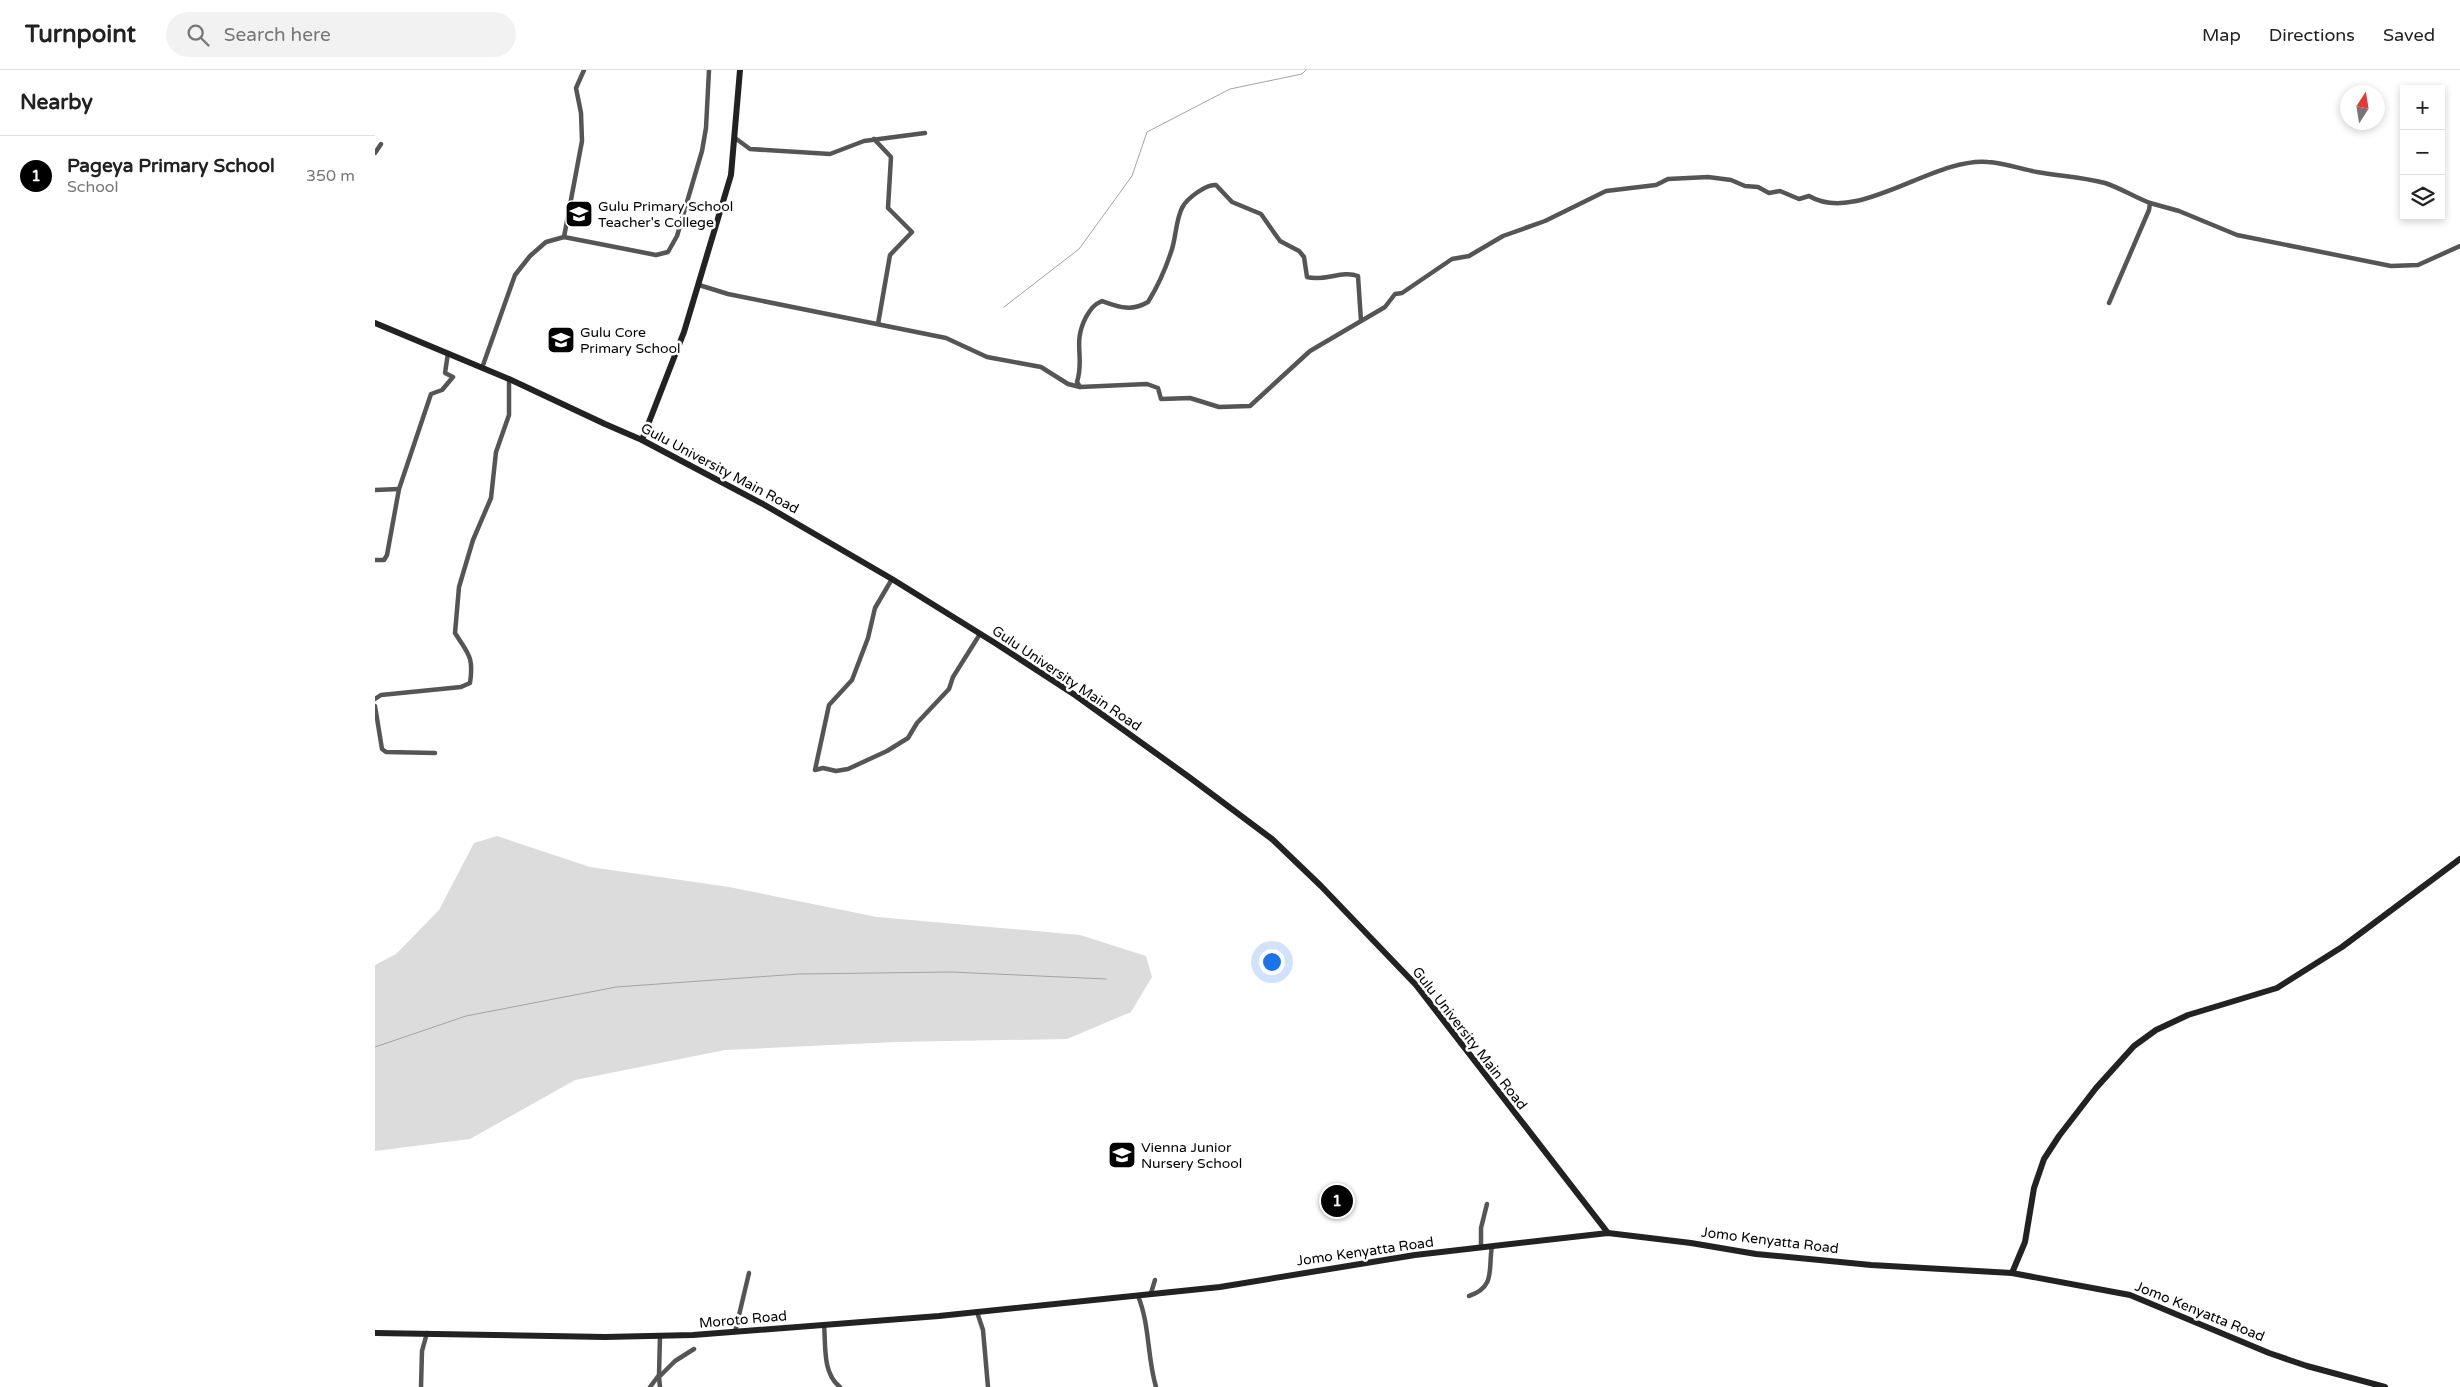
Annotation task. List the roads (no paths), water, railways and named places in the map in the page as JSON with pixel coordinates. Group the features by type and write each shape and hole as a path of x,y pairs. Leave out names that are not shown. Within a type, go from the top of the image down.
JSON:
{"street":[{"path":"564,237 582,142 581,119 576,88 583,70"},
{"path":"482,368 515,276 530,256 546,242 564,237 651,255 669,252 677,236 702,151 706,128 709,70"},
{"path":"642,440 684,332 731,175 740,70"},
{"path":"735,138 751,149 821,154 844,151 854,144 874,139 925,133"},
{"path":"874,139 891,157 888,208 912,232 890,256 878,324"},
{"path":"375,154 381,144"},
{"path":"699,285 729,294 946,338 987,357 1041,367 1068,384 1080,387 1147,384 1159,388 1161,398 1190,398 1219,407 1250,406 1311,351 1385,307 1395,294 1402,293 1452,259 1469,256 1503,236 1545,222 1606,191 1656,185 1668,179 1708,178 1731,180 1769,193 1780,191 1799,199 1809,196 1821,203 1831,203 1863,201 1932,173 1961,164 1987,161 2106,184 2150,203 2179,211 2237,235 2391,266 2418,265 2460,246"},
{"path":"1080,387 1077,382 1081,370 1078,336 1092,306 1102,301 1131,309 1148,302 1172,250 1182,208 1205,187 1212,184 1216,184 1232,202 1261,214 1280,240 1295,247 1304,258 1307,277 1327,279 1352,274 1358,276 1361,321"},
{"path":"2109,303 2128,264 2150,203"},
{"name":"Gulu University Main Road","path":"375,322 509,379 642,440 763,504 892,579 980,634 1075,695 1189,777 1272,840 1311,876 1416,985 1608,1233"},
{"path":"375,560 384,560 387,555 399,489 431,394 442,390 453,377 445,373 448,353"},
{"path":"375,699 381,695 461,687 470,683 469,653 455,633 459,587 473,540 491,498 496,452 509,416 509,379"},
{"path":"375,490 399,489"},
{"path":"892,579 875,608 868,638 852,680 829,705 815,770 823,768 836,771 848,769 887,751 907,738 917,723 949,689 953,677 980,634"},
{"path":"375,706 382,748 385,752 435,753"},
{"path":"2012,1273 2025,1242 2034,1188 2044,1160 2059,1136 2096,1088 2134,1046 2156,1030 2188,1016 2277,988 2342,947 2460,859"},
{"path":"1481,1247 1481,1228 1487,1204"},
{"name":"Jomo Kenyatta Road","path":"1112,1298 1226,1286 1415,1255 1608,1233 1691,1243 1755,1254 1871,1265 2012,1273 2130,1295 2276,1356 2385,1387"},
{"path":"1469,1296 1482,1292 1490,1279 1492,1246"},
{"path":"735,1332 749,1273"},
{"path":"1151,1293 1155,1280"},
{"path":"1138,1296 1146,1326 1151,1372 1156,1387"},
{"name":"Moroto Road","path":"375,1333 659,1336 824,1325 1112,1298"},
{"path":"977,1312 983,1330 988,1387"},
{"path":"824,1325 828,1372 834,1382 840,1387"},
{"path":"421,1387 423,1351 427,1333"},
{"path":"659,1336 660,1387"},
{"path":"650,1387 675,1361 693,1348"}],"waterway":[{"path":"1004,307 1079,249 1132,176 1147,132 1230,89 1302,74 1306,70"},
{"path":"375,1047 466,1016 616,987 799,974 951,972 1106,979"}],"place":[{"name":"Gulu Primary School Teacher's College","path":"579,214"},
{"name":"Gulu Core Primary School","path":"561,340"},
{"name":"Vienna Junior Nursery School","path":"1122,1155"},
{"name":"Pageya Primary School","path":"1337,1201"}]}
